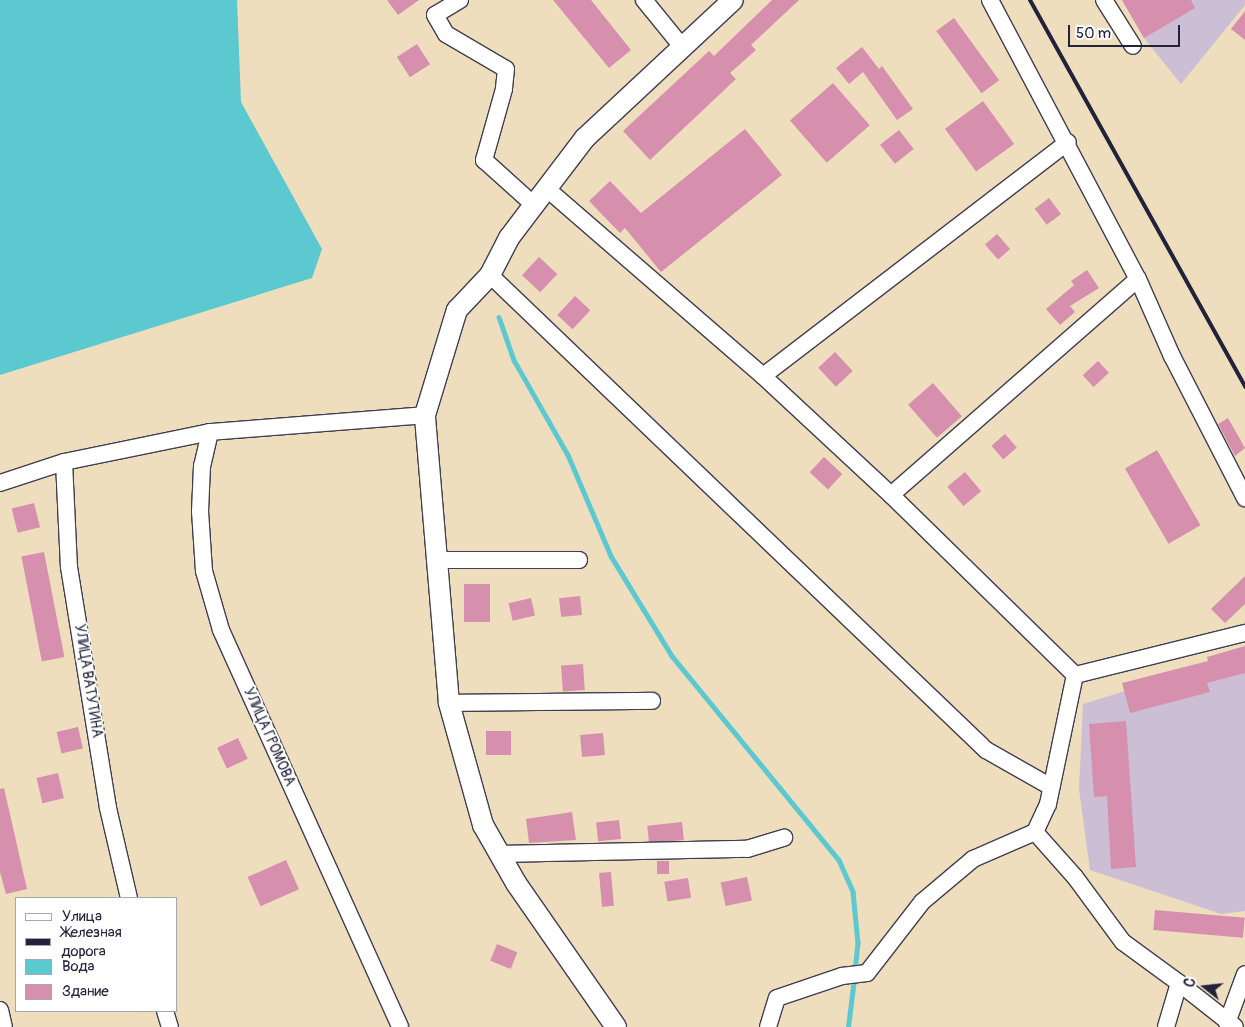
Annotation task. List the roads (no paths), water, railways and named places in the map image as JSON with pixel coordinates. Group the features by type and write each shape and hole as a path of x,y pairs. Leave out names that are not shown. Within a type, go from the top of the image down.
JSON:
{"main road":[{"path":"616,1027 516,883 483,825 448,703 434,560 425,415 457,310 490,275 510,238 546,188 585,138 733,0"}],"street":[{"path":"460,0 435,15 446,34 506,69 504,89 484,160 534,205"},
{"path":"644,0 683,48"},
{"path":"990,0 1068,142 1138,279 1172,356 1245,498"},
{"path":"1104,0 1133,46"},
{"path":"763,376 1068,142"},
{"path":"546,188 763,376 892,495 1075,675"},
{"path":"490,275 986,750 1051,788"},
{"path":"892,495 1138,279"},
{"path":"0,483 64,462 210,432 425,415"},
{"name":"УЛИЦА ГРОМОВА","path":"210,432 202,466 200,511 204,571 221,630 400,1027"},
{"name":"УЛИЦА ВАТУТИНА","path":"64,462 69,568 108,808 128,897"},
{"path":"434,560 579,560"},
{"path":"1075,675 1245,633"},
{"path":"768,1027 777,998 842,976 867,973 922,902 966,866 1035,832 1051,788 1075,675"},
{"path":"448,703 652,701"},
{"path":"1035,832 1075,877 1122,942 1179,983 1231,1025 1245,974"},
{"path":"499,854 747,849 784,838"},
{"path":"1166,1027 1179,983"},
{"path":"0,1010 4,1027"},
{"path":"165,1012 170,1027"}],"water":[{"path":"0,0 237,0 241,102 322,249 312,278 0,375"}],"waterway":[{"path":"499,317 514,360 568,455 611,556 672,656 839,860 853,892 858,943 855,971"},
{"path":"848,1027 854,979"}],"railway":[{"path":"1030,0 1245,387"}]}
